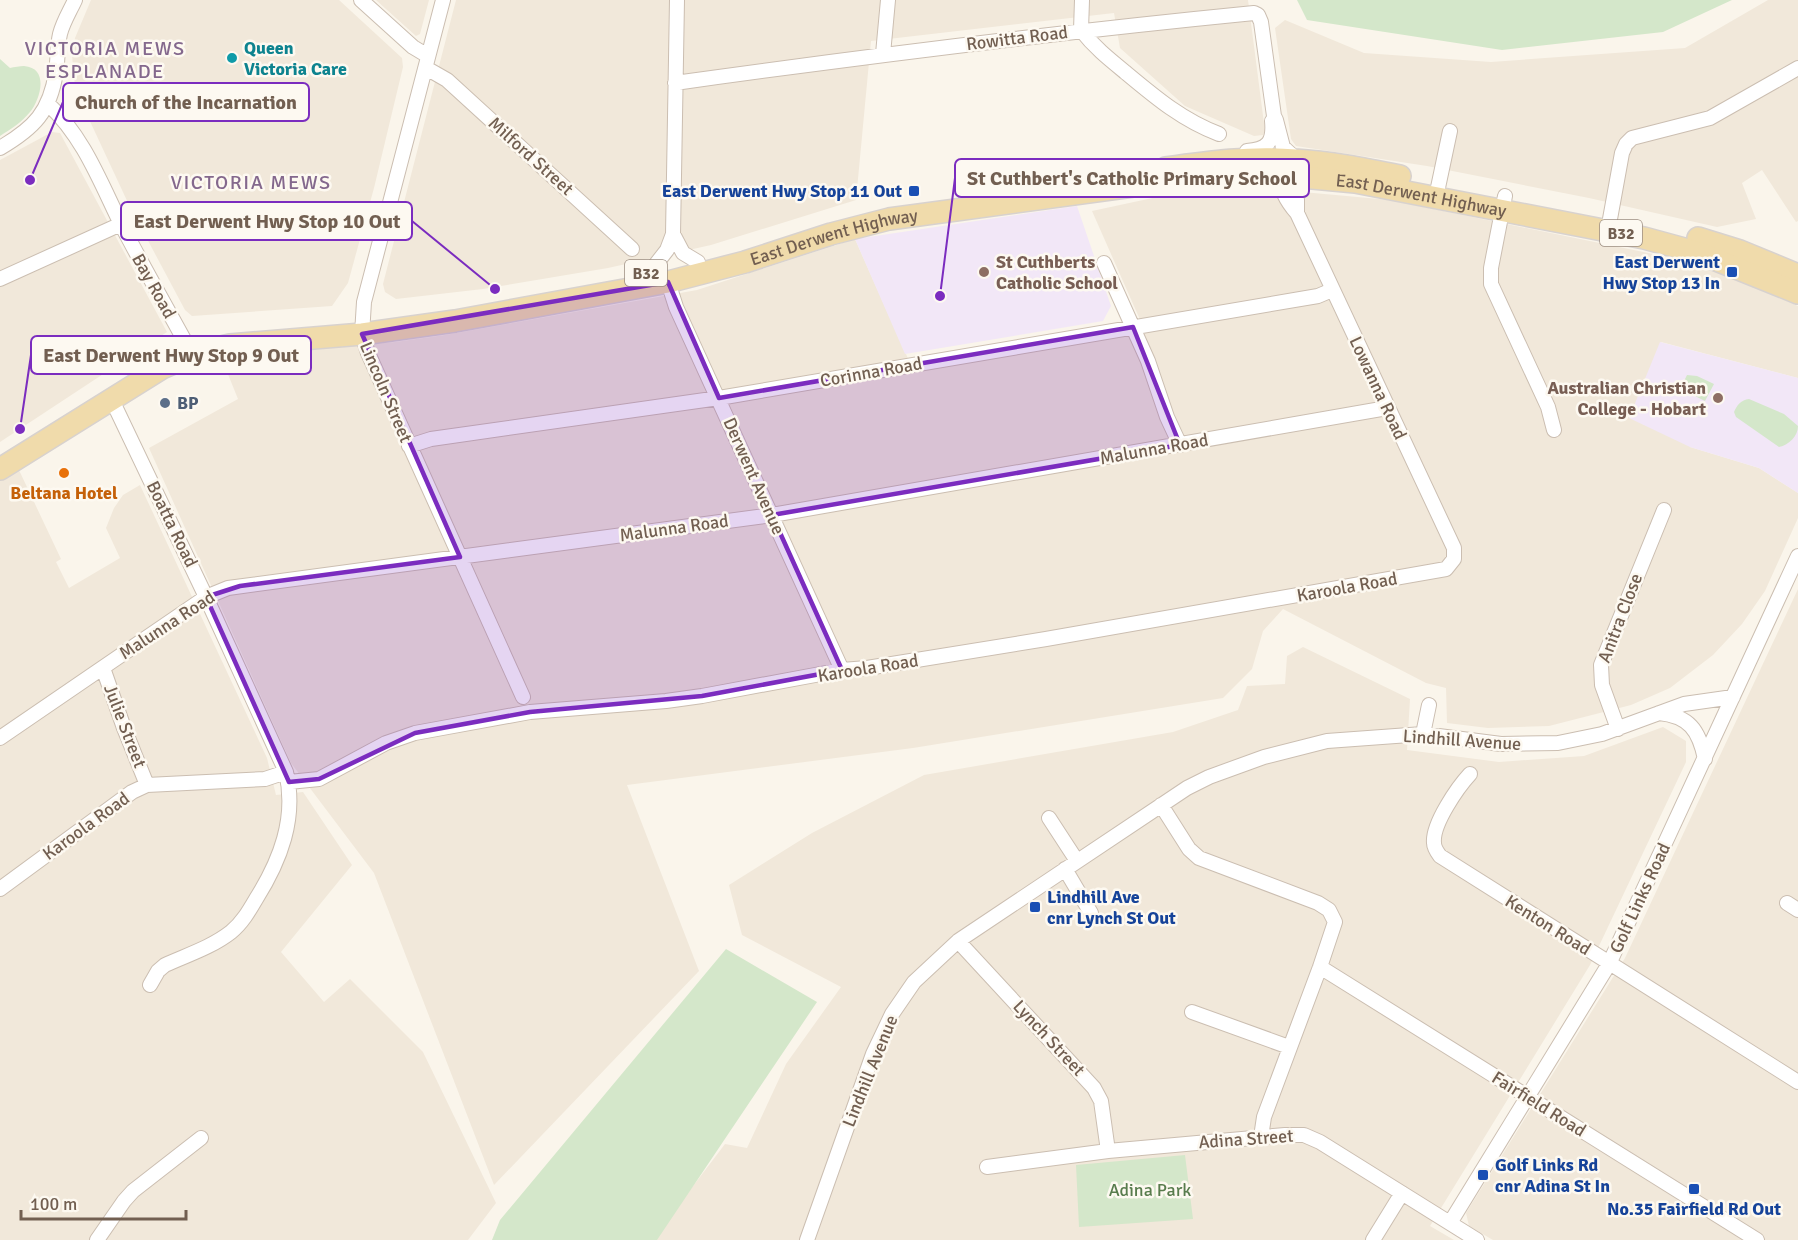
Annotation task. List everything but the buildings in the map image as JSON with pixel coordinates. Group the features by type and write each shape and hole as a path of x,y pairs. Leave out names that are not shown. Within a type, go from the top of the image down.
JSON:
{"main road":[{"name":"East Derwent Highway","path":"0,456 131,373 187,345 237,331 281,326 362,328 698,262 829,221 888,207 1216,162 1287,168 1356,167 1438,190 1609,223 1696,237 1740,251 1798,275"},
{"name":"East Derwent Highway","path":"0,469 168,364 215,348 362,328 455,321 668,282 889,219 1155,183 1287,168"},
{"name":"East Derwent Highway","path":"1609,223 1699,253 1798,293"}],"street":[{"path":"0,148 38,120 48,104 56,72 59,36 75,0"},
{"name":"Milford Street","path":"361,0 435,71 632,249"},
{"name":"Lincoln Street","path":"443,0 364,302 362,328 368,353 523,697"},
{"path":"649,273 667,250 673,234 677,0"},
{"path":"883,54 888,0"},
{"path":"1082,0 1081,30 1096,48 1169,108 1189,121 1219,134"},
{"name":"Rowitta Road","path":"675,83 883,54 1081,30 1254,13 1258,15 1261,22 1274,116 1272,138 1263,148 1236,153 1216,162"},
{"path":"1609,223 1622,153 1632,138 1710,118 1798,68"},
{"name":"Bay Road","path":"48,104 63,117 81,144 121,224 187,345"},
{"name":"Rowitta Road","path":"1274,116 1287,168"},
{"path":"1438,190 1450,131"},
{"name":"Lowanna Road","path":"1287,168 1297,200 1297,213 1454,548 1452,563"},
{"path":"1504,203 1491,268 1491,284 1548,407 1554,430"},
{"path":"0,279 121,224"},
{"path":"673,234 682,253 698,262"},
{"path":"1104,262 1148,361 1167,417 1180,445"},
{"name":"Derwent Avenue","path":"668,282 676,307 842,670"},
{"name":"Corinna Road","path":"409,446 431,439 719,398 1318,296 1332,290"},
{"name":"Boatta Road","path":"111,398 206,597 287,778"},
{"name":"Malunna Road","path":"0,738 206,597 234,587 772,515 1369,413 1387,408"},
{"name":"Anitra Close","path":"1618,729 1602,685 1601,665 1664,510"},
{"name":"Golf Links Road","path":"1450,1223 1609,964 1733,698 1794,575 1798,556"},
{"name":"Karoola Road","path":"0,889 132,792 147,785 287,778 319,779 386,743 415,733 530,712 693,698 842,670 1046,639 1439,572 1452,563"},
{"name":"Julie Street","path":"103,668 147,785"},
{"name":"Lindhill Avenue","path":"807,1240 883,1030 914,982 958,941 1161,805 1209,777 1264,757 1327,741 1423,734 1479,742 1529,744 1581,739 1618,729 1684,704 1733,698"},
{"path":"1423,734 1429,705"},
{"path":"1657,713 1674,715 1691,726 1702,743 1705,759"},
{"name":"Kenton Road","path":"1470,774 1453,794 1435,833 1434,846 1440,856 1798,1082"},
{"path":"150,985 158,971 165,965 224,937 240,924 247,914 279,858 288,820 290,800 287,778"},
{"path":"1161,805 1189,849 1198,858 1318,903 1329,910 1335,922 1264,1118 1261,1137"},
{"path":"1049,818 1091,913"},
{"name":"Lynch Street","path":"958,941 1094,1088 1101,1101 1108,1151"},
{"name":"Fairfield Road","path":"1320,967 1757,1240"},
{"path":"1192,1012 1290,1047"},
{"name":"Adina Street","path":"987,1167 1108,1151 1294,1134 1311,1137 1478,1240"},
{"path":"97,1240 133,1191 201,1138"},
{"path":"1372,1240 1402,1193"}],"highlighted area":[{"path":"668,282 719,398 1133,327 1180,445 772,515 842,670 702,696 530,712 415,733 319,779 289,782 206,597 240,586 460,557 362,334"}],"shaded area":[{"name":"Queen Victoria Care","path":"91,0 339,0 402,58 403,67 374,188 348,283 332,306 192,316 185,310 129,205 81,102 74,80 72,54 75,38"},
{"path":"376,0 429,0 420,34 416,36"},
{"path":"456,0 1248,0 1265,131 1263,135 1254,136 1185,106 1120,48 1114,13 871,41 856,200 711,245 608,268 483,289 396,299 385,292 383,284"},
{"path":"1768,0 1798,0 1798,221 1796,222 1762,170 1742,183 1756,219 1717,227 1589,198 1427,166 1296,146 1291,139 1275,28 1285,20 1364,53 1491,62 1685,48"},
{"path":"52,132 60,133 167,332 0,442 0,160"},
{"path":"1260,188 1390,200 1663,256 1742,280 1798,306 1798,378 1661,342 1690,447 1759,468 1798,493 1798,518 1765,591 1742,624 1713,655 1670,688 1631,705 1549,726 1488,728 1447,723 1446,688 1426,683 1283,609 1263,631 1252,669 1223,698 913,748 627,785 699,971 494,1185 374,873 291,763 149,448 238,399 221,357 395,342 445,335 697,290 855,239 914,372 1145,331 1092,211 1185,191"},
{"name":"St Cuthberts Catholic School","path":"1077,206 1111,306 1103,321 905,354 855,239"},
{"name":"Australian Christian College - Hobart","path":"1660,342 1798,378 1798,493 1759,468 1690,447 1629,418"},
{"path":"18,468 61,559 56,562 69,588 120,558 106,528 114,508 123,495 140,485 267,758 276,795 303,792 352,865 281,952 324,1002 350,979 423,1052 496,1203 468,1240 0,1240 0,480"},
{"path":"1798,589 1798,1240 1493,1240 1469,1226 1466,1213 1625,958"},
{"path":"1303,647 1410,699 1407,750 1499,762 1584,756 1663,727 1686,741 1686,762 1590,965 1430,1226 1454,1240 652,1240 725,1144 747,1148 786,1064 841,987 742,935 729,885 812,833 924,775 1173,732 1238,710 1247,686 1285,684 1287,656"}],"green space":[{"path":"1297,0 1732,0 1663,32 1502,50 1307,20"},
{"path":"0,59 10,68 24,66 32,68 40,78 40,85 34,107 20,122 0,136"},
{"path":"1687,375 1697,376 1714,384 1705,401 1683,390 1682,385"},
{"path":"1749,399 1784,414 1798,426 1792,440 1779,447 1736,417 1734,412 1738,405"},
{"path":"726,949 817,1002 657,1240 492,1240 500,1220"},
{"name":"Adina Park","path":"1185,1155 1193,1219 1079,1227 1076,1165"}],"place":[{"name":"Queen Victoria Care","path":"232,58"},
{"name":"Church of the Incarnation","path":"30,180"},
{"name":"East Derwent Hwy Stop 11 Out","path":"914,191"},
{"name":"St Cuthberts Catholic School","path":"984,272"},
{"name":"East Derwent Hwy Stop 13 In","path":"1732,272"},
{"name":"East Derwent Hwy Stop 10 Out","path":"495,289"},
{"name":"St Cuthbert's Catholic Primary School","path":"940,296"},
{"name":"Australian Christian College - Hobart","path":"1718,398"},
{"name":"BP","path":"165,403"},
{"name":"East Derwent Hwy Stop 9 Out","path":"20,429"},
{"name":"Beltana Hotel","path":"64,473"},
{"name":"Lindhill Ave cnr Lynch St Out","path":"1035,907"},
{"name":"Golf Links Rd cnr Adina St In","path":"1483,1175"},
{"name":"No.35 Fairfield Rd Out","path":"1694,1189"}],"district":[{"name":"VICTORIA MEWS ESPLANADE","path":"105,60"},
{"name":"VICTORIA MEWS","path":"251,182"}]}
